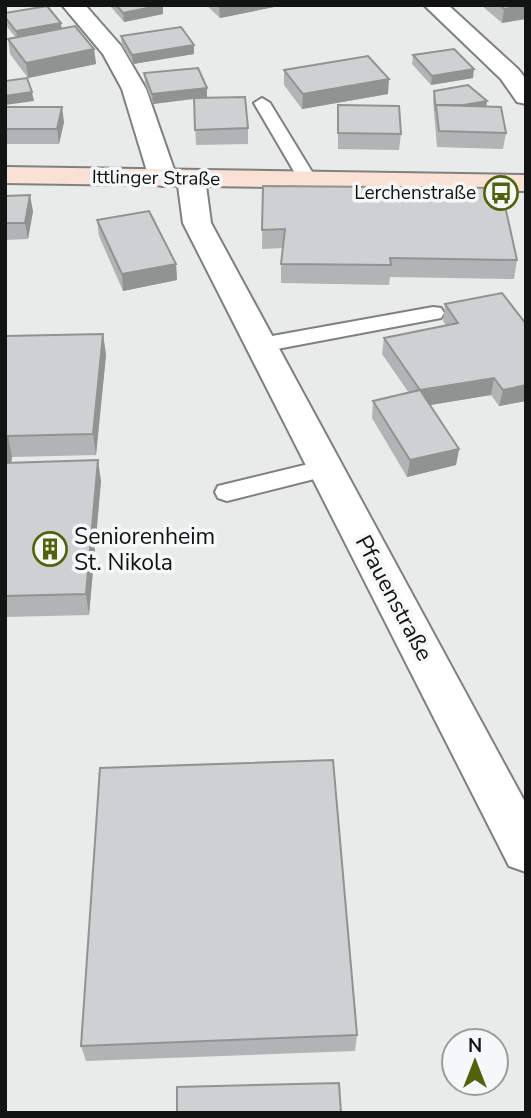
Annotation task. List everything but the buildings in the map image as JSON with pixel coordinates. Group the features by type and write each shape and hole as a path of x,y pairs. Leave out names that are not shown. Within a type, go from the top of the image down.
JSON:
{"street":[{"name":"Pfauenstraße","path":"73,5 113,51 134,89 197,223 526,851"},
{"path":"435,5 510,74 526,97"},
{"name":"Ittlinger Straße","path":"5,175 526,183"}],"lane":[{"path":"262,103 308,180"},
{"path":"261,345 433,313"},
{"path":"227,492 325,468"}],"place":[{"name":"Lerchenstraße","path":"501,193"},
{"name":"Seniorenheim St. Nikola","path":"50,549"}]}
